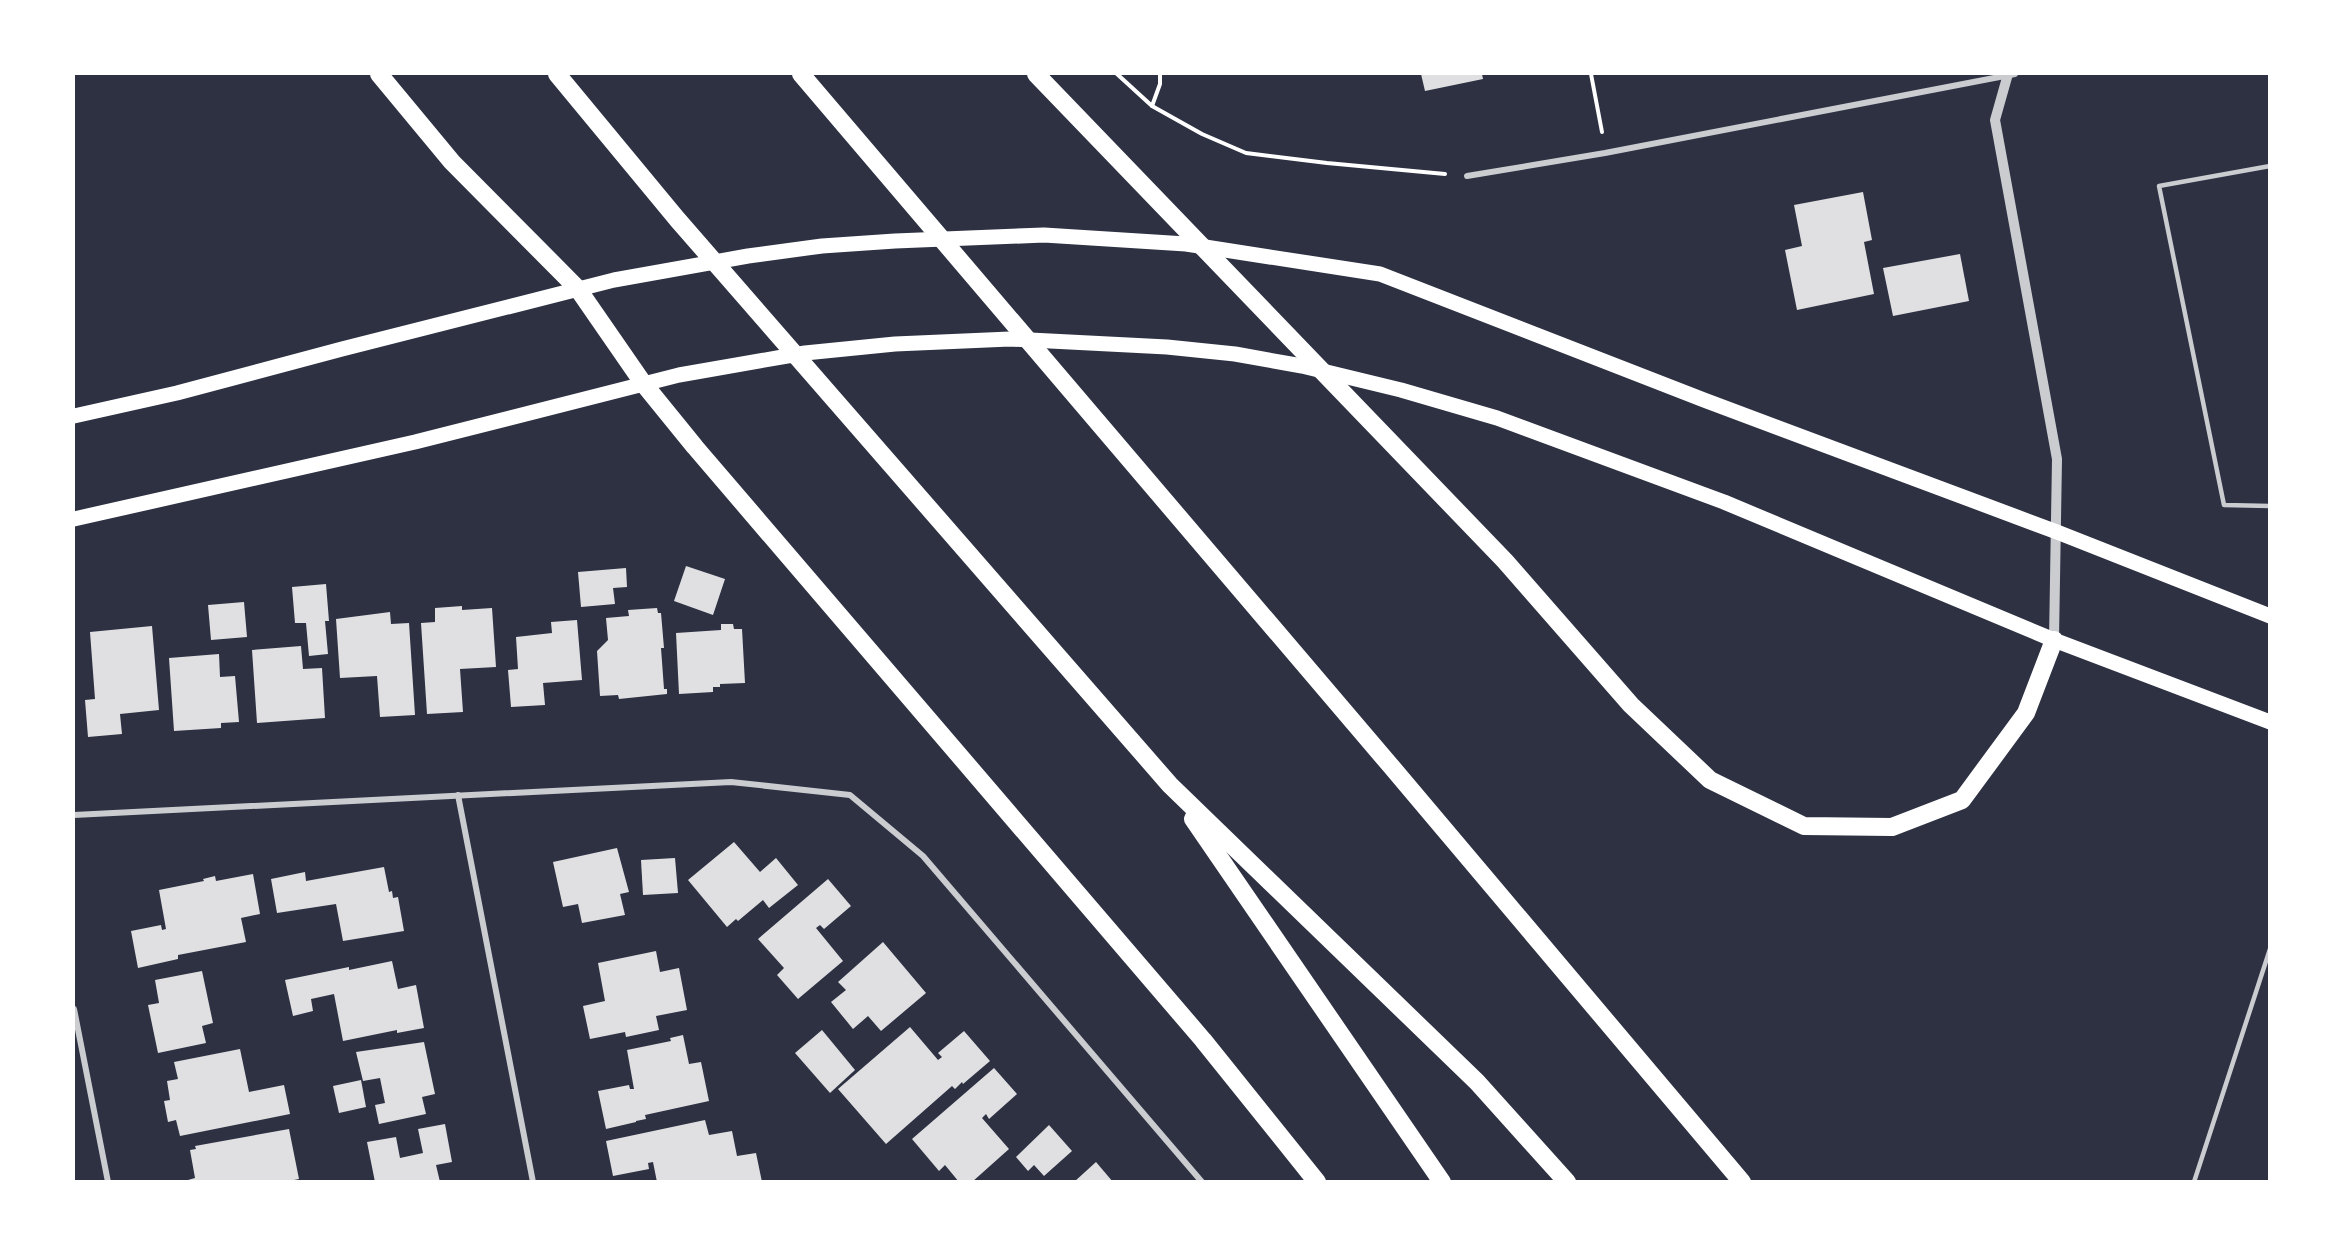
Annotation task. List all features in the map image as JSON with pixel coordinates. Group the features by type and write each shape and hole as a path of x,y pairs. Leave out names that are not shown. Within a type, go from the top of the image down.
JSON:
{"highway":[{"path":"379,74 452,162 578,289 643,383 753,515 1203,1040 1317,1182"},
{"path":"557,74 677,219 1170,785 1477,1082 1567,1182"},
{"path":"801,74 1398,774 1742,1182"},
{"path":"1036,74 1505,561 1631,705 1710,780 1804,826 1892,827 1962,800 2026,713 2054,640"},
{"path":"1170,785 1442,1182"}],"main road":[{"path":"74,416 177,393 614,280 748,256 822,246 1044,235 1186,244 1380,274 2057,532 2270,616"},
{"path":"74,519 415,442 643,383 805,353 895,344 1010,339 1234,354 1302,366 1401,390 1497,418 1724,501 2054,640 2270,722"}],"street":[{"path":"1467,176 1605,153 2010,74 1995,120 2057,459 2054,640"},
{"path":"74,815 731,782 850,795 923,856 1202,1182"},
{"path":"458,795 533,1182"},
{"path":"74,1009 108,1182"}],"lane":[{"path":"2270,166 2159,186 2224,505 2270,506"},
{"path":"2193,1182 2270,949"}],"path":[{"path":"1117,74 1152,106 1202,134 1246,153 1467,176"},
{"path":"1152,106 1161,74"},
{"path":"1591,74 1605,153"}],"building":[{"path":"1421,74 1482,74 1483,79 1425,91"},
{"path":"1863,192 1872,240 1864,242 1874,294 1797,310 1785,250 1802,246 1794,205"},
{"path":"1960,254 1969,301 1893,316 1883,268"},
{"path":"686,566 725,579 713,615 674,601"},
{"path":"626,568 627,587 613,588 615,604 581,607 578,572"},
{"path":"326,584 329,621 325,621 328,654 309,656 306,623 295,623 292,587"},
{"path":"244,602 247,637 211,640 208,605"},
{"path":"462,606 462,610 492,608 496,667 460,669 463,712 427,714 421,623 435,622 435,608"},
{"path":"657,608 658,613 661,613 664,689 667,689 667,694 619,699 618,695 600,696 597,651 608,640 606,618 629,616 628,610"},
{"path":"390,612 391,624 409,623 415,715 380,717 377,676 340,678 336,619"},
{"path":"577,620 582,680 543,683 545,705 511,707 508,670 518,669 516,637 552,633 551,622"},
{"path":"721,624 733,624 734,629 742,629 745,683 720,684 720,687 713,687 713,692 679,694 676,633 721,630"},
{"path":"152,626 159,710 120,714 122,734 88,737 85,700 95,699 90,632"},
{"path":"301,646 303,669 322,668 325,718 257,723 252,650"},
{"path":"219,654 220,677 235,676 239,722 221,723 221,728 174,731 169,658"},
{"path":"734,842 760,872 776,858 798,885 769,908 763,900 738,921 736,919 727,927 688,880"},
{"path":"617,848 629,892 620,894 625,915 582,923 578,904 563,907 553,862"},
{"path":"675,858 678,893 643,895 641,860"},
{"path":"384,867 389,892 392,891 393,898 398,897 404,931 343,941 336,904 277,913 271,879 305,872 306,881"},
{"path":"253,874 260,914 241,918 246,942 178,955 178,959 138,968 131,931 161,925 162,930 166,929 159,890 204,881 203,879 215,876 216,881"},
{"path":"828,879 851,906 824,929 820,925 816,928 843,961 798,999 777,975 784,968 758,939"},
{"path":"883,942 926,993 881,1031 868,1016 853,1029 831,1002 846,990 838,982"},
{"path":"656,951 660,972 679,968 687,1010 656,1016 659,1030 626,1037 625,1032 590,1039 583,1006 605,1001 598,963"},
{"path":"392,961 398,989 416,985 424,1028 397,1033 397,1030 343,1041 334,994 311,999 313,1011 293,1016 285,980"},
{"path":"202,971 213,1023 202,1026 206,1043 158,1053 148,1005 159,1003 155,980"},
{"path":"910,1027 938,1060 942,1057 938,1053 964,1031 990,1061 963,1084 962,1082 955,1089 952,1086 886,1144 838,1089"},
{"path":"822,1030 855,1070 830,1093 795,1053"},
{"path":"683,1035 689,1064 701,1062 709,1101 645,1115 646,1119 606,1129 598,1091 629,1085 630,1089 634,1089 627,1050 671,1041 670,1038"},
{"path":"424,1042 435,1094 422,1097 426,1114 379,1124 375,1105 385,1103 380,1078 363,1081 356,1052"},
{"path":"240,1049 249,1092 284,1085 290,1114 180,1136 176,1120 168,1122 164,1101 170,1100 167,1081 178,1079 174,1062"},
{"path":"994,1068 1017,1094 989,1119 986,1114 982,1118 1009,1149 972,1182 959,1182 945,1165 939,1171 912,1139"},
{"path":"361,1080 366,1107 339,1113 333,1086"},
{"path":"705,1120 709,1135 732,1131 737,1156 756,1153 762,1182 657,1182 653,1162 648,1163 649,1169 613,1176 606,1141"},
{"path":"445,1124 452,1162 436,1165 440,1182 375,1182 367,1142 396,1137 400,1158 423,1153 418,1129"},
{"path":"1049,1125 1072,1151 1044,1176 1034,1165 1028,1171 1016,1157"},
{"path":"289,1129 299,1179 284,1182 181,1182 195,1178 190,1150 196,1149 195,1146"},
{"path":"1096,1162 1113,1182 1074,1182"}]}
